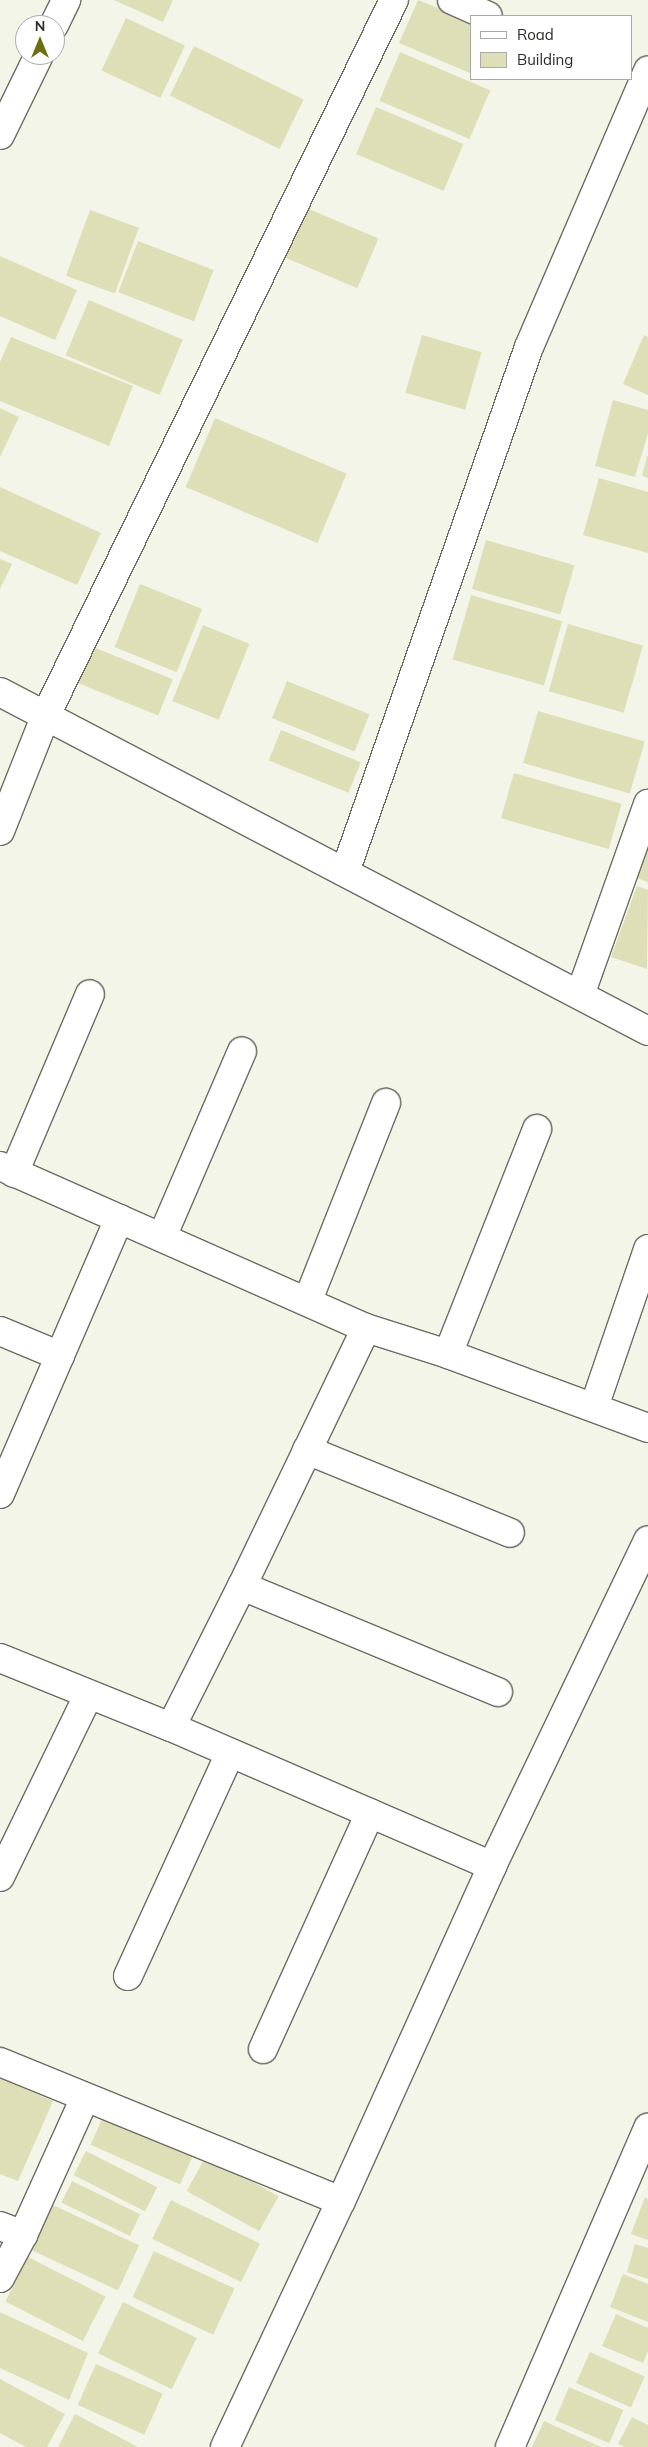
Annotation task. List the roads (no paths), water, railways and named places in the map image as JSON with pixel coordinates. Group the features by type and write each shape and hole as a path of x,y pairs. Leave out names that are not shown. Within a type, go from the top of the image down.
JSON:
{"street":[{"path":"59,15 66,0"},
{"path":"0,832 46,715 394,0"},
{"path":"452,0 486,15"},
{"path":"0,134 34,65"},
{"path":"345,872 529,348 641,81"},
{"path":"0,692 648,1031"},
{"path":"580,995 648,804"},
{"path":"90,994 7,1170 308,1300 366,1328 448,1354 648,1428"},
{"path":"162,1237 242,1051"},
{"path":"308,1300 386,1103"},
{"path":"448,1354 537,1130"},
{"path":"0,1493 119,1218"},
{"path":"594,1407 648,1249"},
{"path":"171,1727 242,1586 366,1328"},
{"path":"0,1331 60,1356"},
{"path":"307,1450 510,1533"},
{"path":"225,2447 340,2201 492,1866 648,1540"},
{"path":"242,1586 498,1692"},
{"path":"0,1658 171,1727 492,1866"},
{"path":"0,1876 89,1694"},
{"path":"128,1976 230,1752"},
{"path":"263,2049 370,1813"},
{"path":"0,2062 340,2201"},
{"path":"0,2278 12,2231 85,2098"},
{"path":"510,2447 648,2128"}]}
